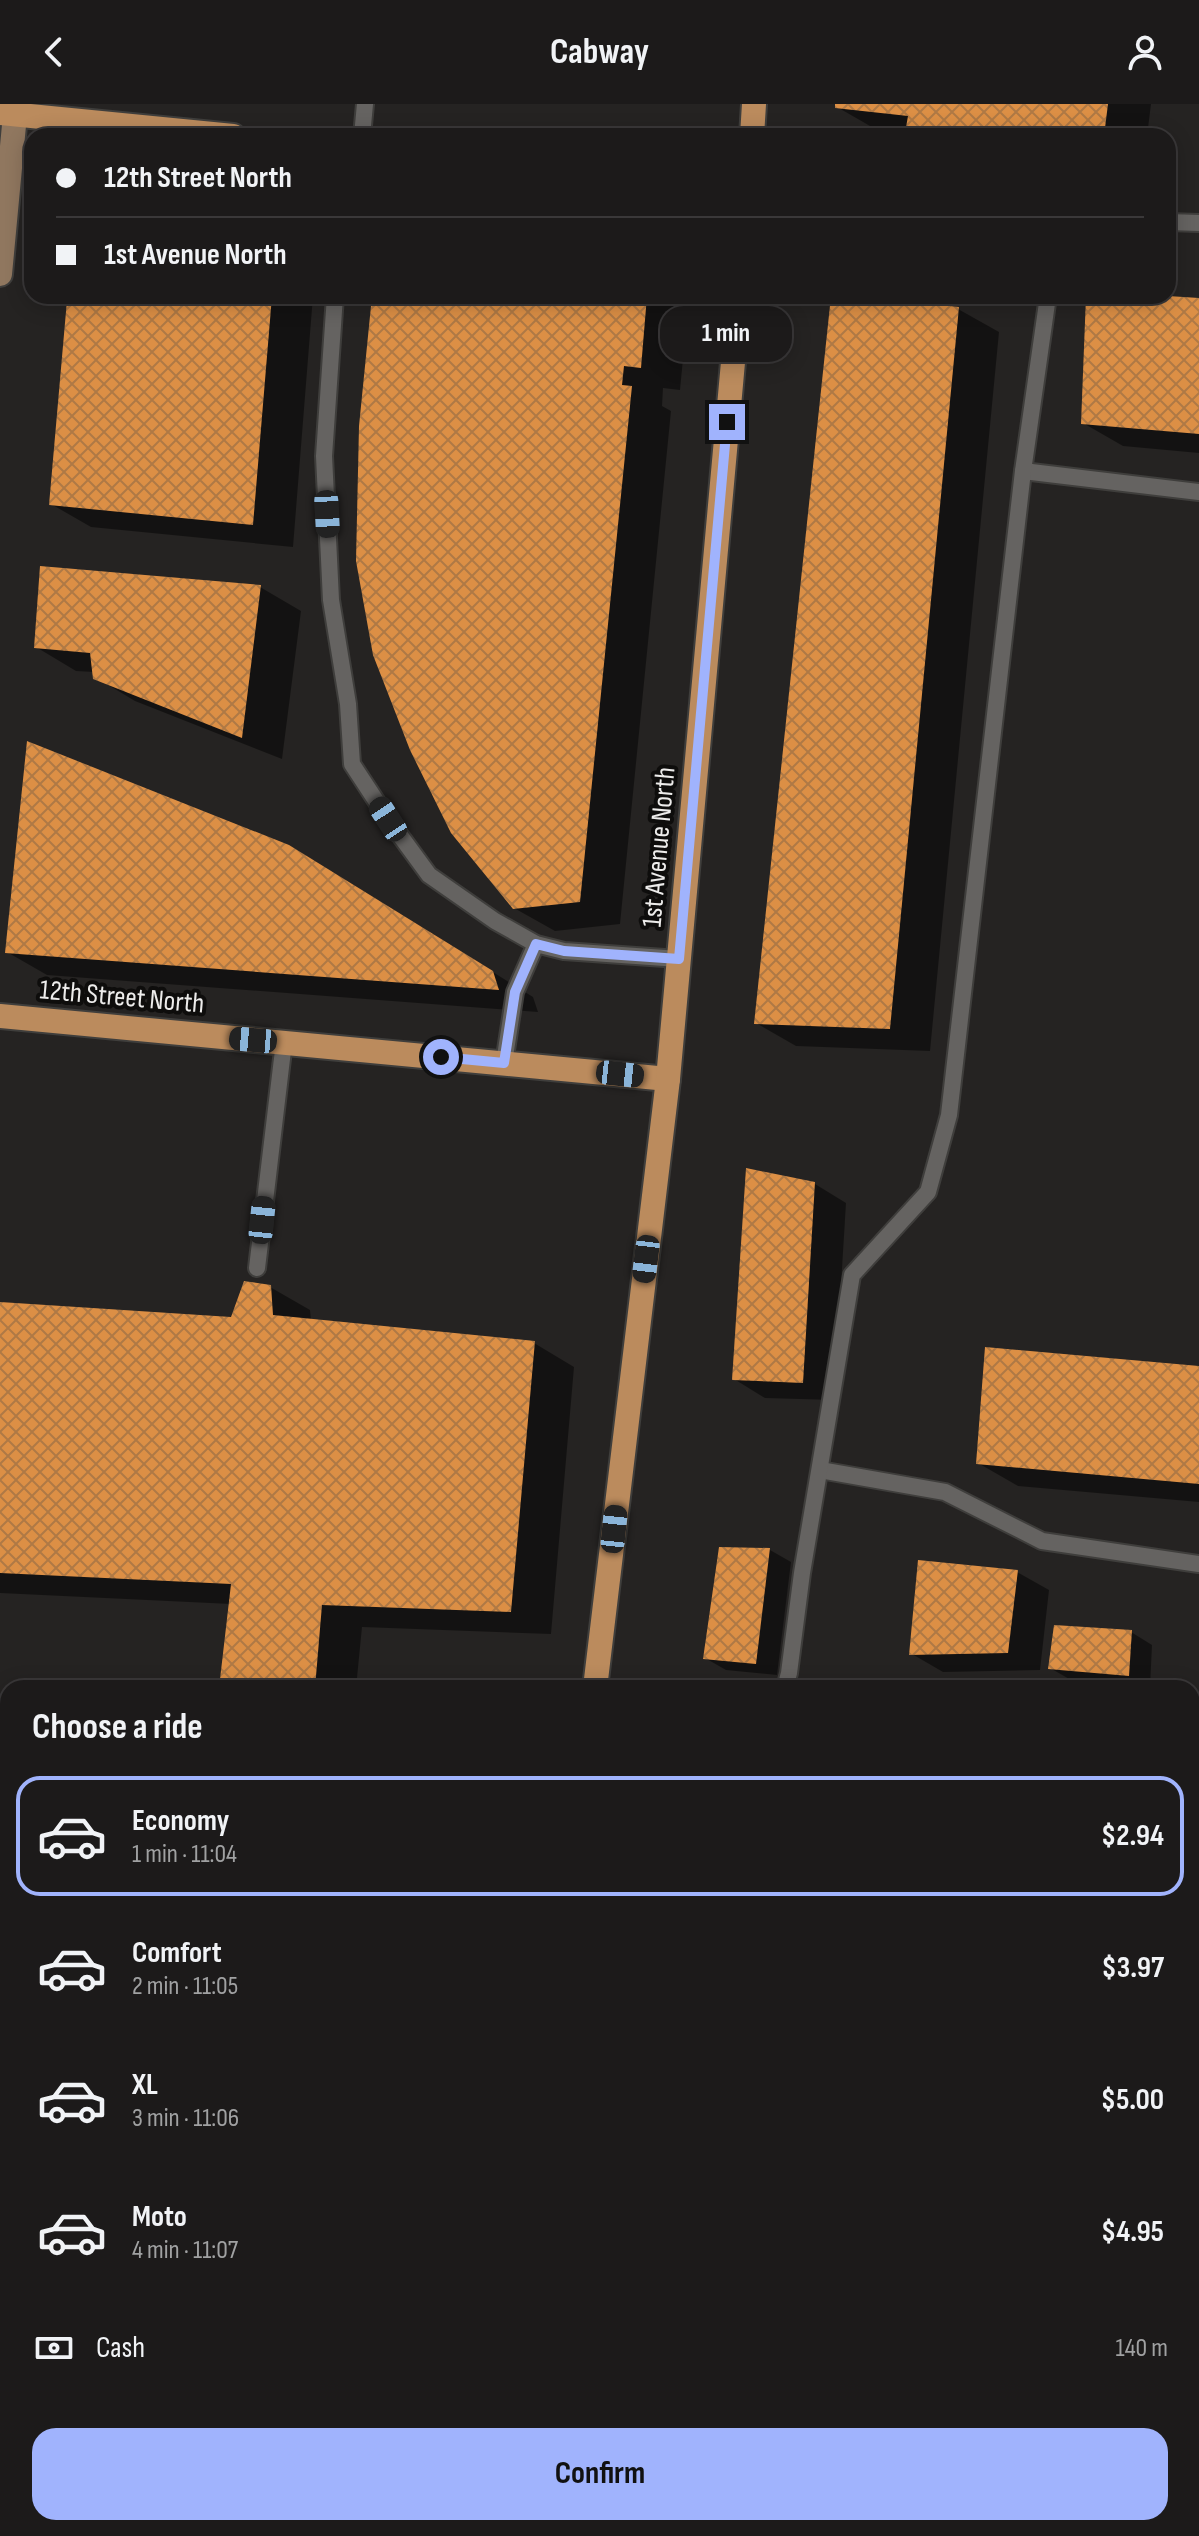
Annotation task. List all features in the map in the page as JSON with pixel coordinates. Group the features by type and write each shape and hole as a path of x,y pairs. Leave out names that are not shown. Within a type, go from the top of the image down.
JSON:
{"main road":[{"path":"752,128 754,104"},
{"path":"0,274 10,111 162,128"},
{"name":"1st Avenue North","path":"596,1680 668,1079 738,304"},
{"name":"12th Street North","path":"0,1016 668,1079"}],"lane":[{"path":"363,128 365,104"},
{"path":"1176,222 1199,223"},
{"path":"334,304 324,456 331,600 348,704 352,764 429,875 495,921 536,944 564,951 679,959"},
{"path":"787,1680 852,1275 928,1192 949,1115 1023,471 1047,304"},
{"path":"1023,471 1199,492"},
{"path":"504,1063 515,992 536,944"},
{"path":"257,1268 284,1042"},
{"path":"820,1470 945,1492 1042,1541 1199,1564"}],"building":[{"path":"835,104 1108,104 1105,128 906,128 908,116 835,108"},
{"path":"1176,297 1199,298 1199,434 1081,424 1086,304 1176,304"},
{"path":"67,304 271,304 253,525 49,505"},
{"path":"371,304 646,304 641,368 624,366 622,385 632,386 580,902 513,909 451,833 410,750 373,655 356,561 359,426"},
{"path":"830,304 959,307 890,1029 754,1024"},
{"path":"40,566 261,585 242,738 93,679 90,653 34,648"},
{"path":"27,741 289,845 493,971 499,990 5,953"},
{"path":"746,1168 815,1182 803,1383 732,1380"},
{"path":"244,1281 271,1285 273,1315 535,1341 511,1612 322,1605 316,1680 220,1680 231,1584 0,1573 0,1302 231,1317"},
{"path":"985,1347 1199,1366 1199,1484 976,1464"},
{"path":"719,1547 770,1548 756,1664 703,1659"},
{"path":"918,1560 1018,1570 1008,1653 909,1655"},
{"path":"1054,1625 1132,1630 1129,1676 1048,1669"}],"route":[{"path":"441,1057 504,1063 515,992 536,944 564,951 679,959 727,422"}]}
